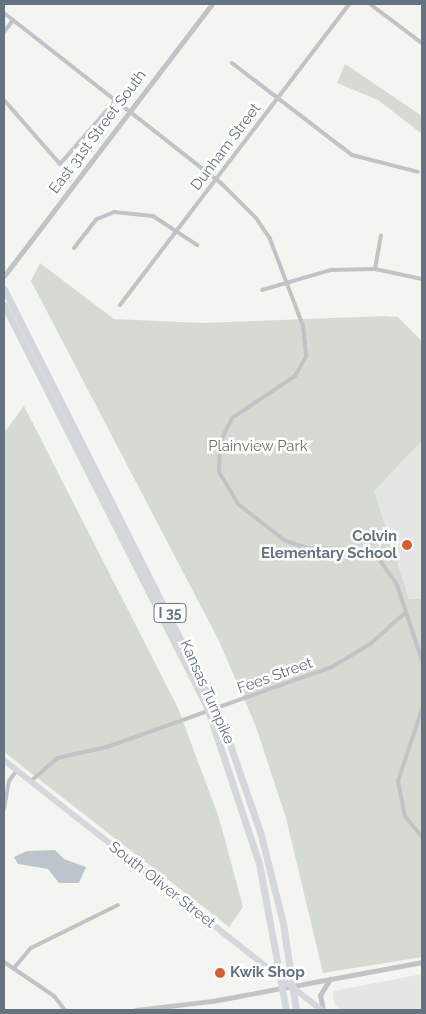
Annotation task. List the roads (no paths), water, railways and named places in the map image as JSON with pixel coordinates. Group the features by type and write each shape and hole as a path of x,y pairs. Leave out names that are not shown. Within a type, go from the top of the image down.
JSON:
{"highway":[{"name":"Kansas Turnpike","path":"4,289 209,691 258,827 288,956 296,1010"},
{"name":"Kansas Turnpike","path":"4,305 207,707 250,829 277,950 286,1010"}],"main road":[{"name":"South Oliver Street","path":"4,760 322,1010"}],"street":[{"name":"East 31st Street South","path":"4,276 212,4"},
{"name":"Dunham Street","path":"120,305 349,4"},
{"path":"370,4 422,44"},
{"path":"4,12 131,110 138,120 215,179 256,218 287,282 308,346 302,368 242,409 224,430 218,456 226,490 284,540 307,548 355,549 379,560 390,570 422,662"},
{"path":"4,32 13,20"},
{"path":"232,63 352,154 418,172"},
{"path":"4,100 58,163 117,99"},
{"path":"74,248 103,214 153,216 178,229 197,245"},
{"path":"375,269 381,236"},
{"path":"262,290 332,270 375,269 422,279"},
{"name":"Fees Street","path":"31,781 56,758 107,748 196,718 353,657 406,612"},
{"path":"422,710 398,781 405,816 422,838"},
{"path":"4,809 9,781 17,770"},
{"path":"14,968 31,948 118,905"},
{"path":"4,962 54,996 64,1010"},
{"path":"136,1010 291,987 422,962"},
{"path":"322,1010 320,995 331,979"}],"place":[{"name":"Colvin Elementary School","path":"407,545"},
{"name":"Kwik Shop","path":"220,973"}],"park label":[{"name":"Plainview Park","path":"258,447"}]}
